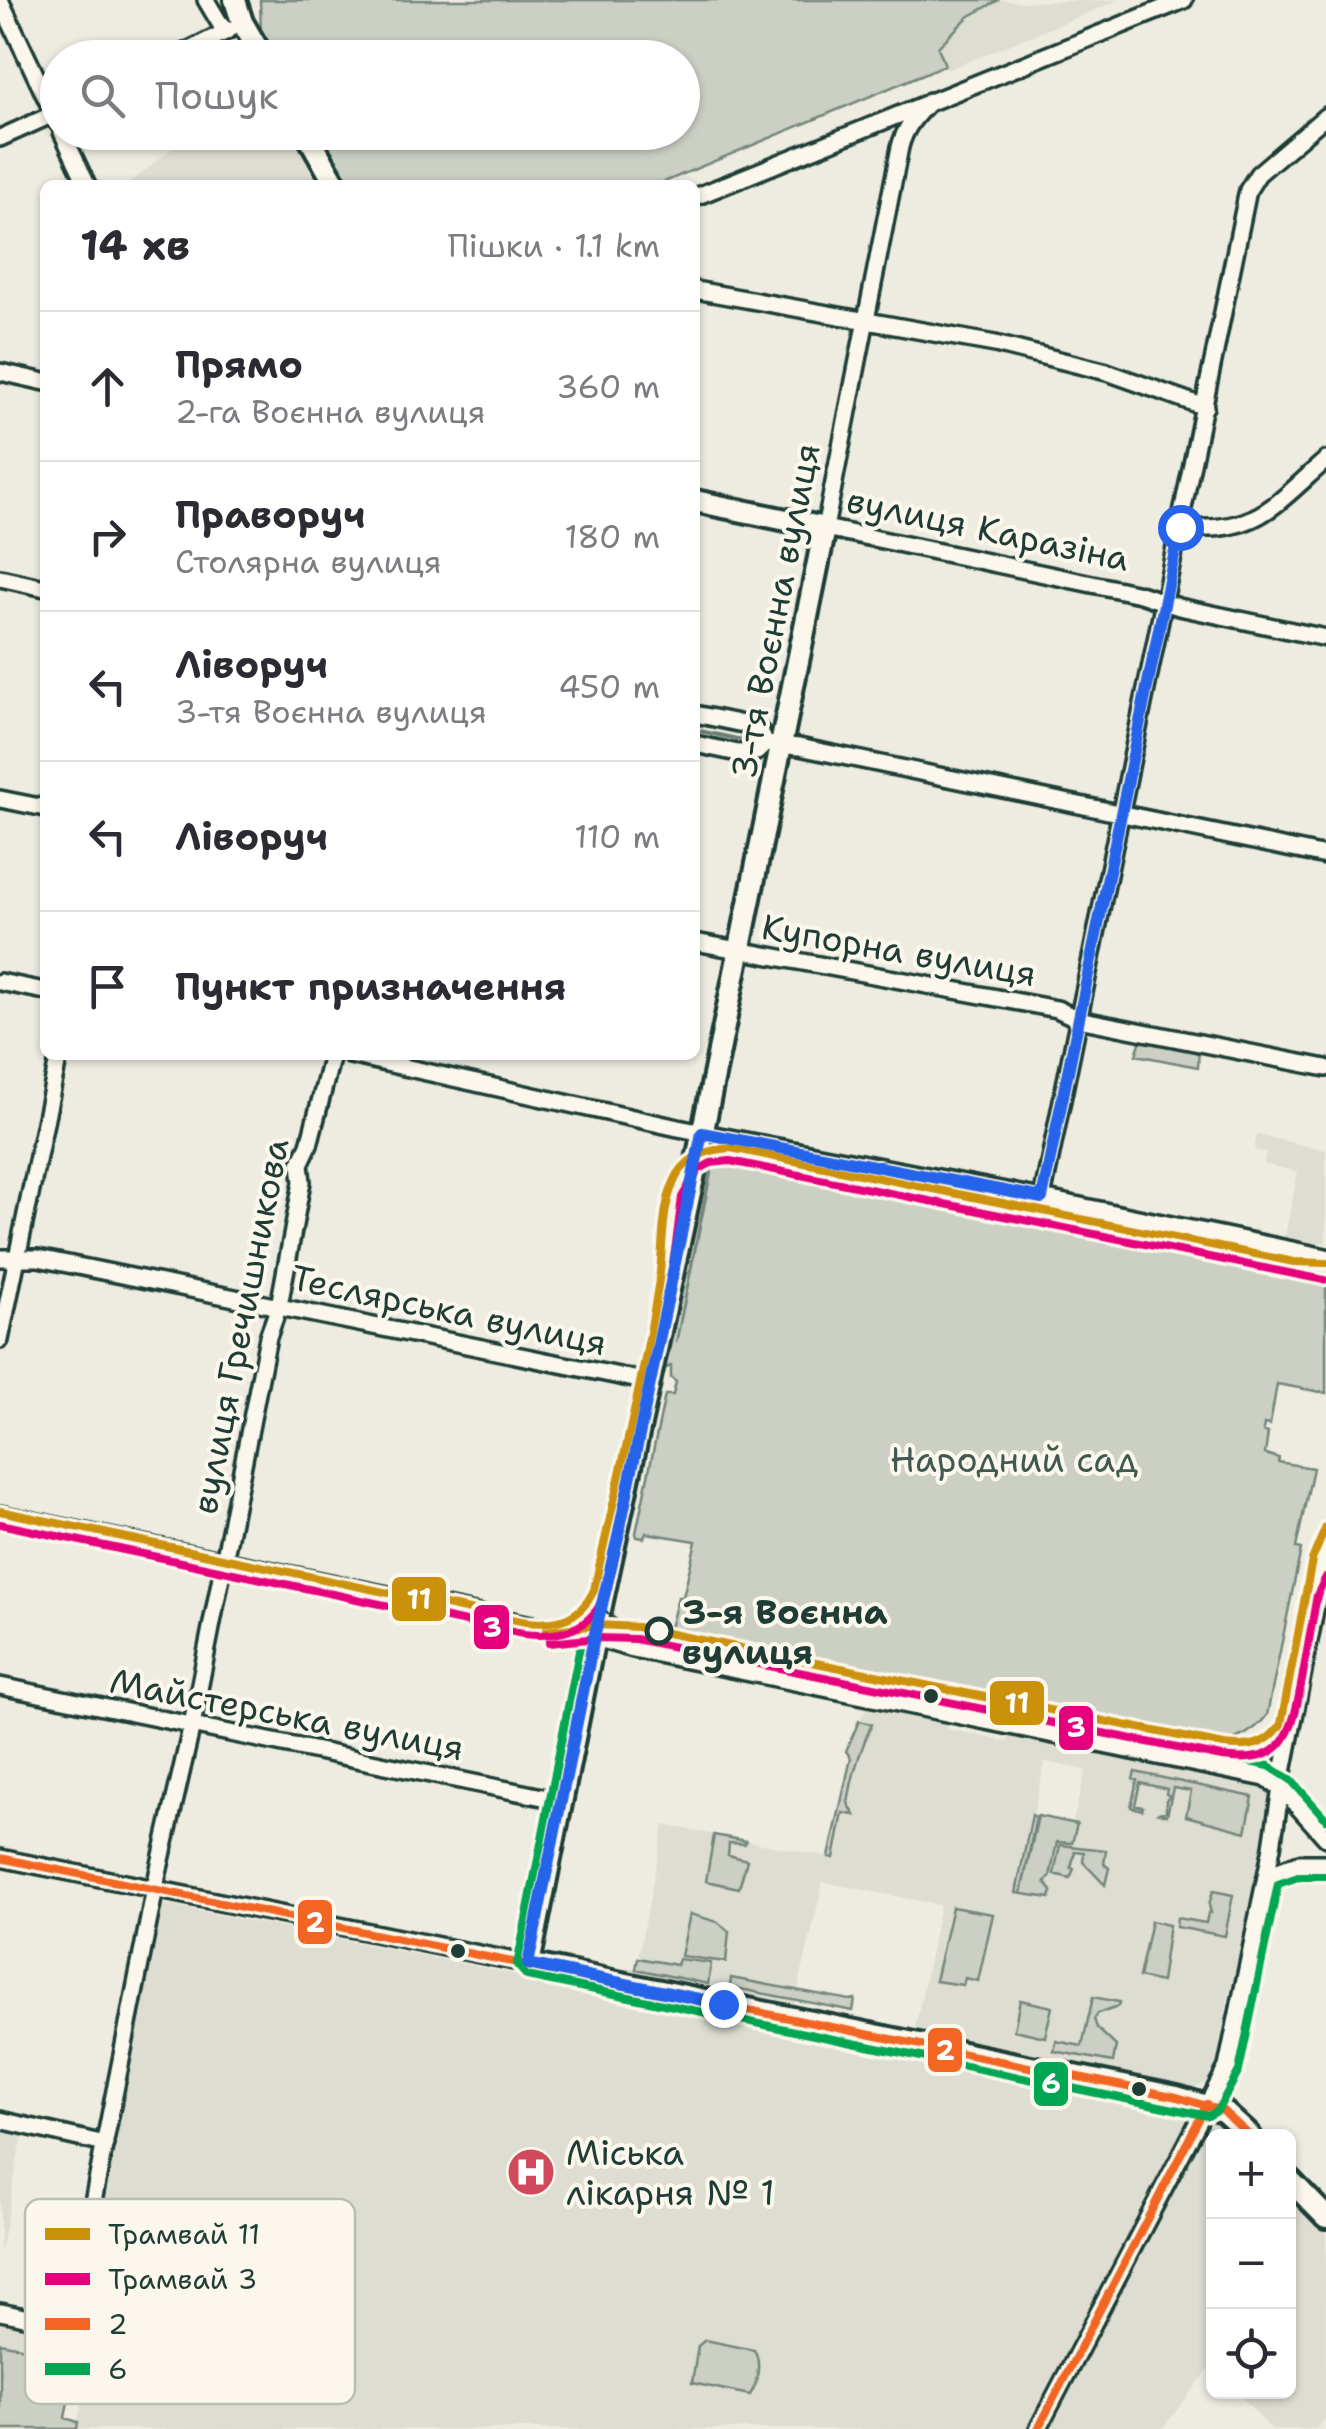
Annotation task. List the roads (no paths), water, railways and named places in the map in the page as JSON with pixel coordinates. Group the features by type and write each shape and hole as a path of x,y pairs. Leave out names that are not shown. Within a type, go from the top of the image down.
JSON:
{"main road":[{"path":"235,0 234,27 246,40"},
{"path":"316,150 333,180"},
{"name":"вулиця Каразіна","path":"700,502 824,528"},
{"name":"3-тя Воєнна вулиця","path":"528,1964 739,952 773,745 824,528"},
{"path":"528,1964 1208,2104 1223,2111 1242,2129"},
{"path":"1296,2186 1326,2217"}],"street":[{"path":"0,0 40,83"},
{"path":"206,0 234,27 208,40"},
{"path":"700,195 1184,0"},
{"name":"3-тя Воєнна вулиця","path":"824,528 904,133 930,101"},
{"path":"1042,1198 1248,190 1258,174 1326,116"},
{"path":"0,138 40,122"},
{"path":"70,150 85,180"},
{"path":"700,291 995,344 1108,372 1206,406"},
{"path":"0,372 40,381"},
{"path":"1180,527 1216,530 1255,521 1326,460"},
{"name":"вулиця Каразіна","path":"824,528 1140,594 1165,603 1326,638"},
{"path":"0,578 40,587"},
{"path":"700,715 743,724 761,732 773,745 1326,856"},
{"path":"700,745 738,753 758,752 773,745"},
{"path":"0,799 40,807"},
{"name":"Купорна вулиця","path":"700,943 1057,1009 1078,1018 1326,1068"},
{"path":"0,982 40,989"},
{"path":"0,1340 58,1060"},
{"name":"вулиця Гречишникова","path":"95,2199 268,1338 279,1306 302,1182 300,1164 309,1145 331,1060"},
{"path":"373,1060 702,1133 1042,1198 1326,1258"},
{"name":"Теслярська вулиця","path":"0,1258 38,1258 650,1382"},
{"path":"0,1514 1265,1778 1282,1789 1326,1838"},
{"path":"1038,2429 1227,2067 1326,1555"},
{"name":"Майстерська вулиця","path":"0,1686 562,1800"},
{"path":"0,1858 528,1964"},
{"path":"1267,1875 1299,1863 1326,1863"},
{"path":"0,2120 106,2144"},
{"name":"вулиця Гречишникова","path":"0,2312 25,2316"}],"waterway":[{"path":"700,731 742,740"}],"tram line":[{"name":"11","path":"0,1511 526,1622 548,1622 575,1614 594,1590 645,1358 668,1199 683,1167 701,1154 715,1150 731,1148 1294,1262 1326,1263"},
{"name":"3","path":"0,1524 523,1634 573,1629 592,1616 606,1593 671,1283 682,1197 698,1170 711,1163 730,1161 1324,1280"},
{"name":"11","path":"546,1631 598,1625 637,1627 1224,1745 1249,1745 1270,1737 1281,1724 1312,1560 1326,1527"},
{"name":"3","path":"549,1643 635,1639 1222,1757 1243,1758 1273,1751 1289,1730 1317,1595 1326,1577"},
{"path":"596,1580 599,1599 607,1612 637,1627"}],"place":[{"name":"3-я Воєнна вулиця","path":"659,1631"},
{"name":"Міська лікарня № 1","path":"531,2172"}],"park label":[{"name":"Народний сад","path":"1014,1459"}]}
